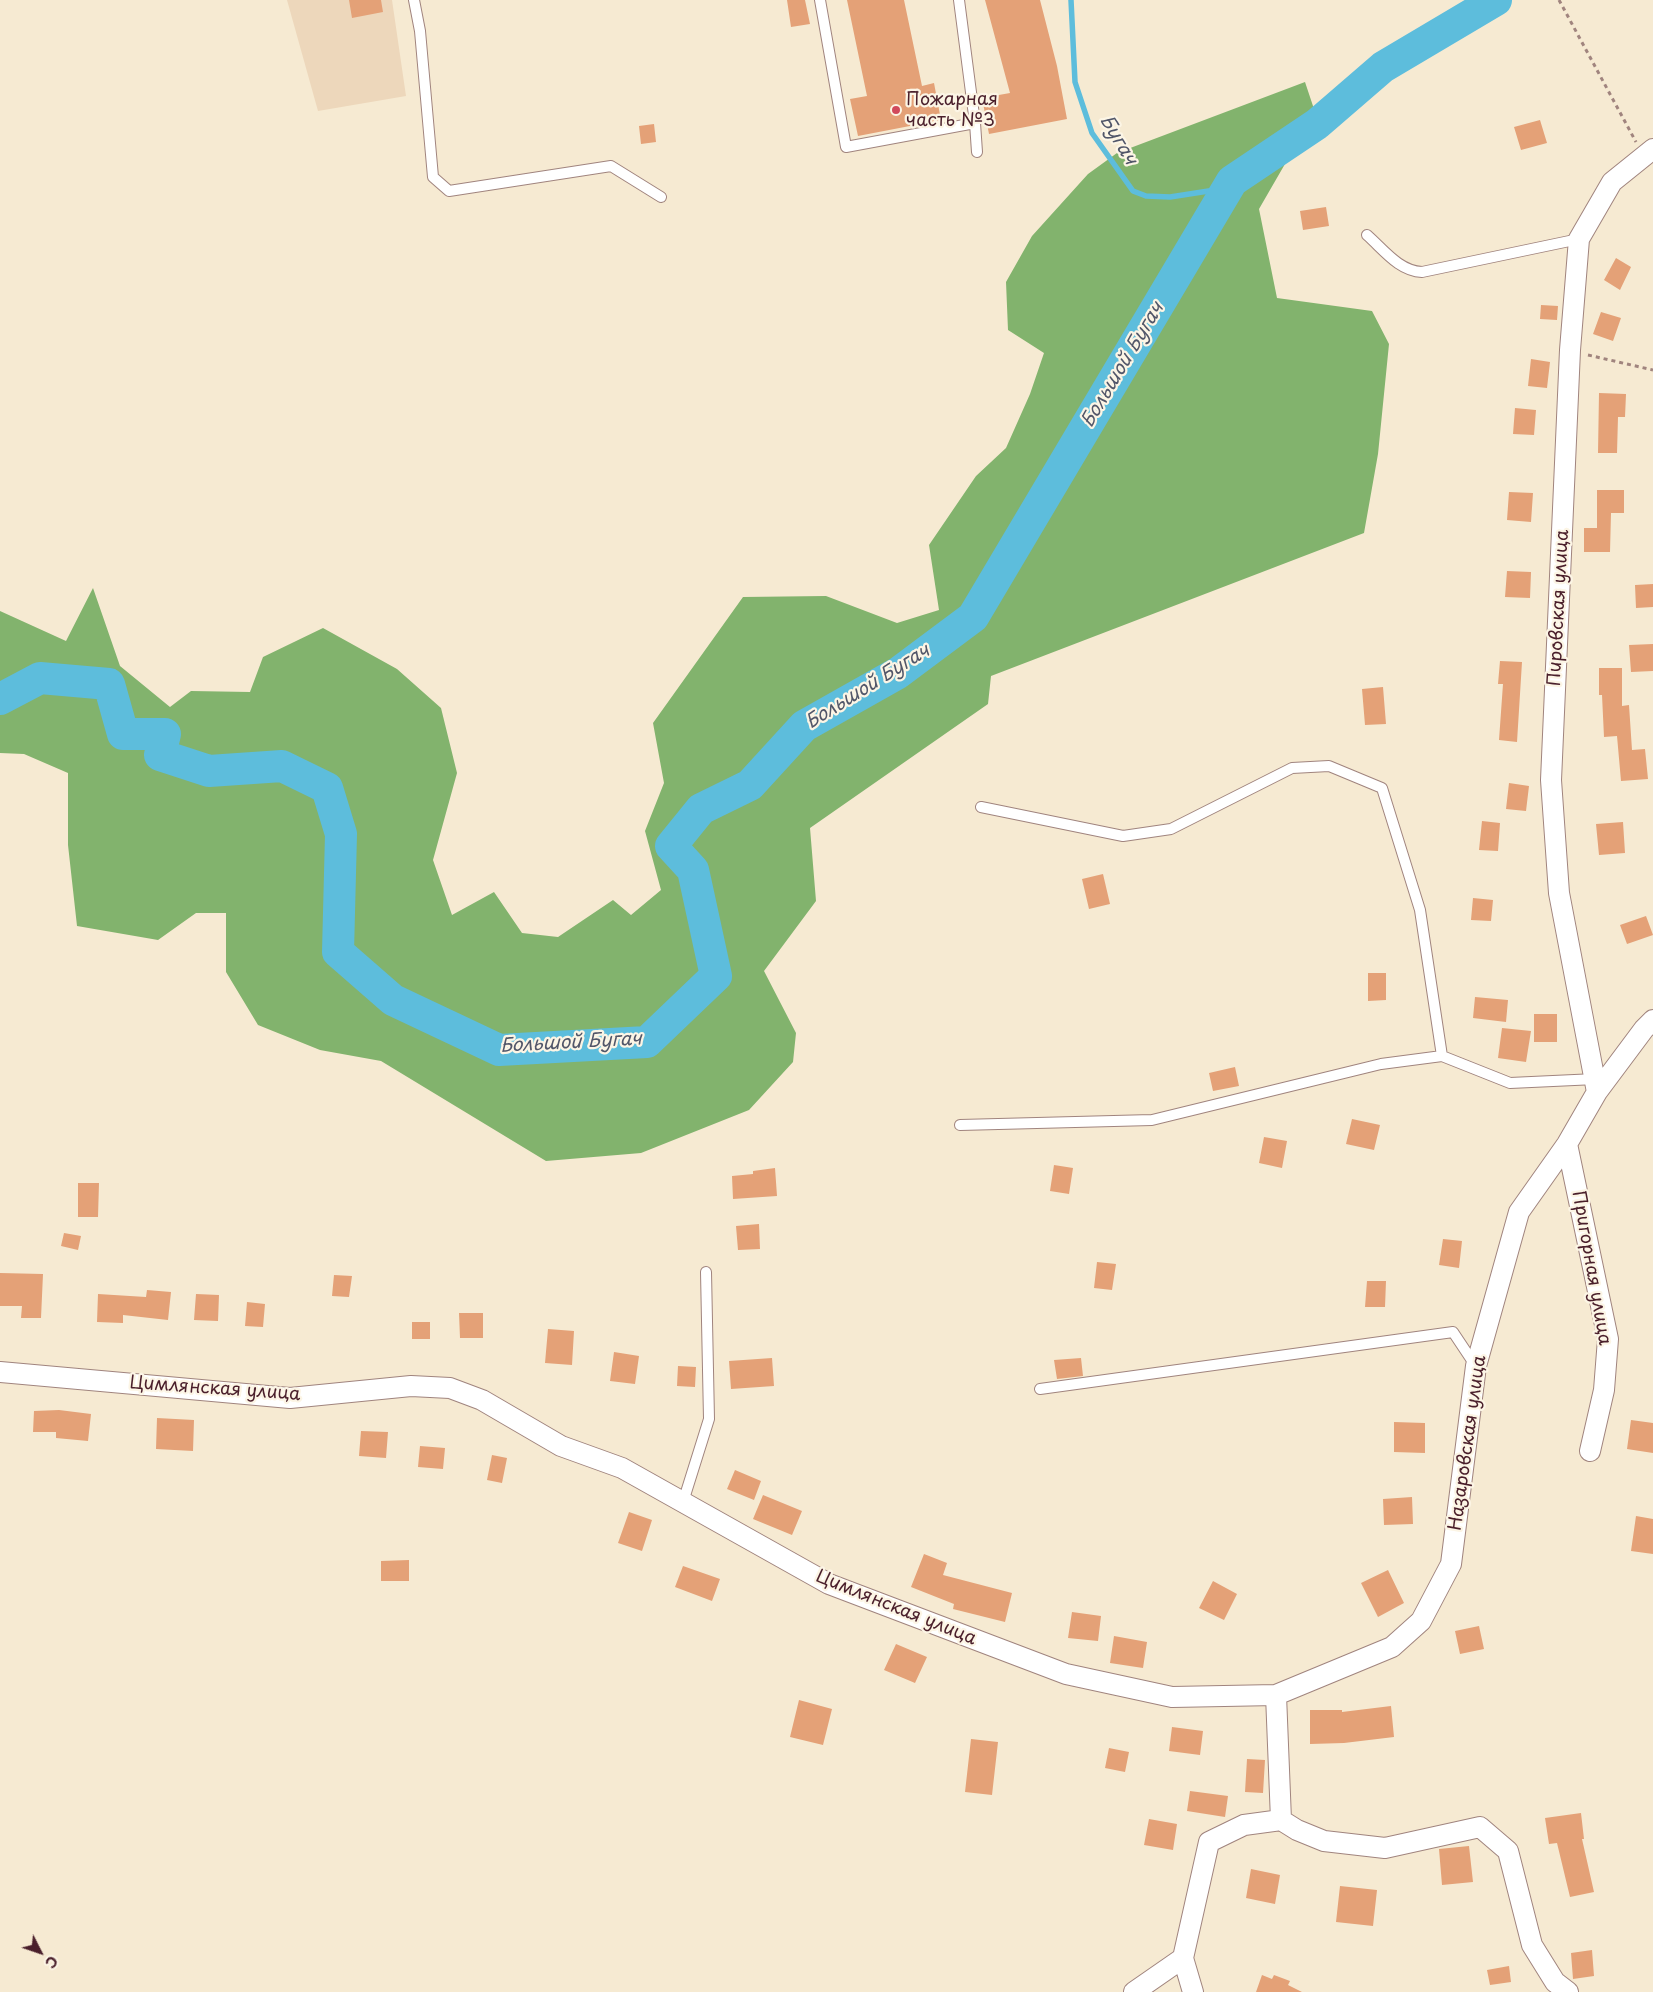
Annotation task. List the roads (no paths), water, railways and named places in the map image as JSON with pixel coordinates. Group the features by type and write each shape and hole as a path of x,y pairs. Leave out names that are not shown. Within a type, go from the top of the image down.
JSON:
{"street":[{"name":"Пировская улица","path":"1596,1085 1559,893 1551,780 1570,350 1580,239 1612,182 1648,152"},
{"name":"Назаровская улица","path":"1276,1694 1392,1648 1421,1621 1451,1564 1476,1366 1519,1212 1567,1144 1596,1085 1653,1020"},
{"name":"Пригорная улица","path":"1567,1144 1608,1339 1604,1390 1590,1451"},
{"name":"Цимлянская улица","path":"0,1372 290,1398 411,1386 450,1388 482,1400 561,1446 622,1468 829,1584 1066,1674 1172,1697 1276,1694"},
{"path":"1276,1694 1281,1820"},
{"path":"1193,1992 1183,1958 1209,1842 1244,1825 1281,1820 1297,1830 1324,1841 1385,1848 1480,1827 1508,1851 1532,1945 1555,1982 1568,1992"},
{"path":"1134,1992 1183,1958"}],"lane":[{"path":"414,0 420,31 432,177 449,191 612,166 661,198"},
{"path":"820,0 846,147 975,123"},
{"path":"959,0 977,152"},
{"path":"1367,236 1402,266 1411,271 1422,272 1580,239"},
{"path":"981,807 1124,836 1171,829 1292,768 1329,766 1382,788 1420,910 1442,1056"},
{"path":"960,1125 1152,1120 1381,1064 1442,1056 1510,1083 1596,1085"},
{"path":"683,1502 709,1419 706,1272"},
{"path":"1040,1389 1453,1332 1476,1366"}],"waterway":[{"name":"Бугач","path":"1071,0 1075,82 1092,133 1133,191 1146,196 1170,197 1215,190 1226,187 1232,181"},
{"name":"Большой Бугач","path":"0,699 40,678 109,684 123,734 165,734 160,755 209,771 282,766 327,788 341,834 338,952 393,1000 499,1050 647,1042 716,976 693,870 671,846 701,809 750,785 804,726 898,673 973,617 1232,181 1317,124 1383,67 1496,0"}],"place":[{"name":"Пожарная часть №3","path":"896,110"}]}
